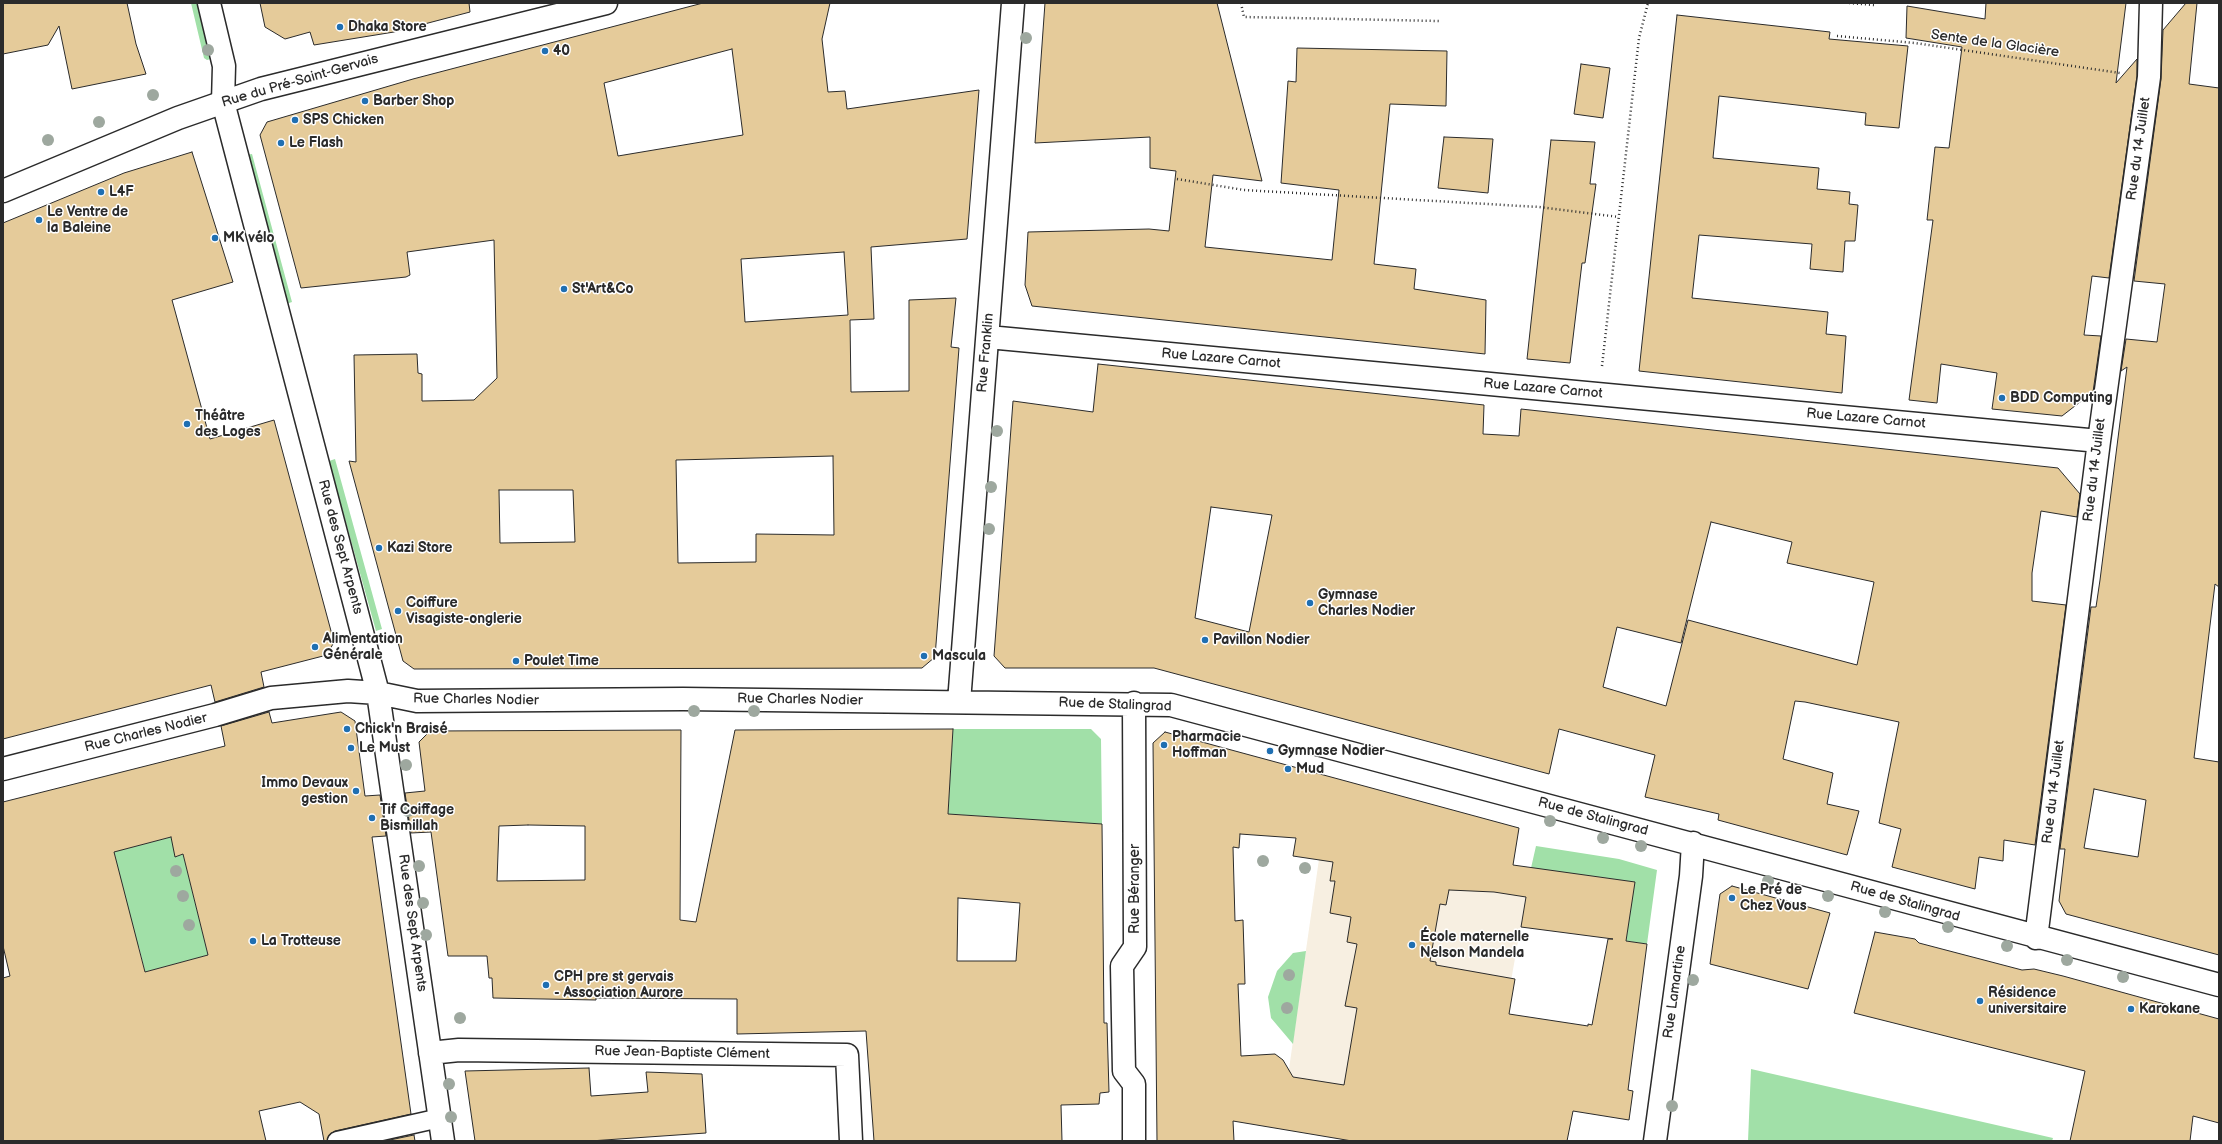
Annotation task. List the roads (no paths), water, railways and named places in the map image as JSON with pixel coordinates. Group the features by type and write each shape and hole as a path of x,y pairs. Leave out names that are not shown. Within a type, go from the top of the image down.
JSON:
{"street":[{"name":"Rue des Sept Arpents","path":"209,3 224,66 223,102 378,693 443,1141"},
{"name":"Rue du Pré-Saint-Gervais","path":"3,191 178,118 276,85 606,3"},
{"name":"Rue Franklin","path":"959,702 1013,3"},
{"name":"Rue du 14 Juillet","path":"2036,938 2099,440 2149,77 2152,3"},
{"name":"Rue Lazare Carnot","path":"988,337 2099,440"},
{"name":"Rue Charles Nodier","path":"3,769 215,715 271,698 348,691 378,693 417,701 682,699 959,702"},
{"name":"Rue de Stalingrad","path":"959,702 1134,703 1171,705 1693,843 2036,938 2219,985"},
{"name":"Rue Béranger","path":"1134,703 1135,947 1122,966 1124,1071 1134,1084 1134,1141"},
{"name":"Rue Lamartine","path":"1655,1141 1691,876 1693,843"},
{"name":"Rue Jean-Baptiste Clément","path":"430,1053 459,1050 847,1055 851,1141"}],"lane":[{"path":"337,1141 440,1118"}],"place":[{"name":"Dhaka Store","path":"340,27"},
{"name":"40","path":"545,51"},
{"name":"Barber Shop","path":"365,101"},
{"name":"SPS Chicken","path":"295,120"},
{"name":"Le Flash","path":"281,143"},
{"name":"L4F","path":"101,192"},
{"name":"Le Ventre de la Baleine","path":"39,220"},
{"name":"MK vélo","path":"215,238"},
{"name":"St'Art&Co","path":"564,289"},
{"name":"BDD Computing","path":"2002,398"},
{"name":"Théâtre des Loges","path":"187,424"},
{"name":"Kazi Store","path":"379,548"},
{"name":"Gymnase Charles Nodier","path":"1310,603"},
{"name":"Coiffure Visagiste-onglerie","path":"398,611"},
{"name":"Pavillon Nodier","path":"1205,640"},
{"name":"Alimentation Générale","path":"315,647"},
{"name":"Mascula","path":"924,656"},
{"name":"Poulet Time","path":"516,661"},
{"name":"Chick'n Braisé","path":"347,729"},
{"name":"Pharmacie Hoffman","path":"1164,745"},
{"name":"Le Must","path":"351,748"},
{"name":"Gymnase Nodier","path":"1270,751"},
{"name":"Mud","path":"1288,769"},
{"name":"Immo Devaux gestion","path":"356,791"},
{"name":"Tif Coiffage Bismillah","path":"372,818"},
{"name":"Le Pré de Chez Vous","path":"1732,898"},
{"name":"La Trotteuse","path":"253,941"},
{"name":"École maternelle Nelson Mandela","path":"1412,945"},
{"name":"CPH pre st gervais - Association Aurore","path":"546,985"},
{"name":"Résidence universitaire","path":"1980,1001"},
{"name":"Karokane","path":"2131,1009"}]}
